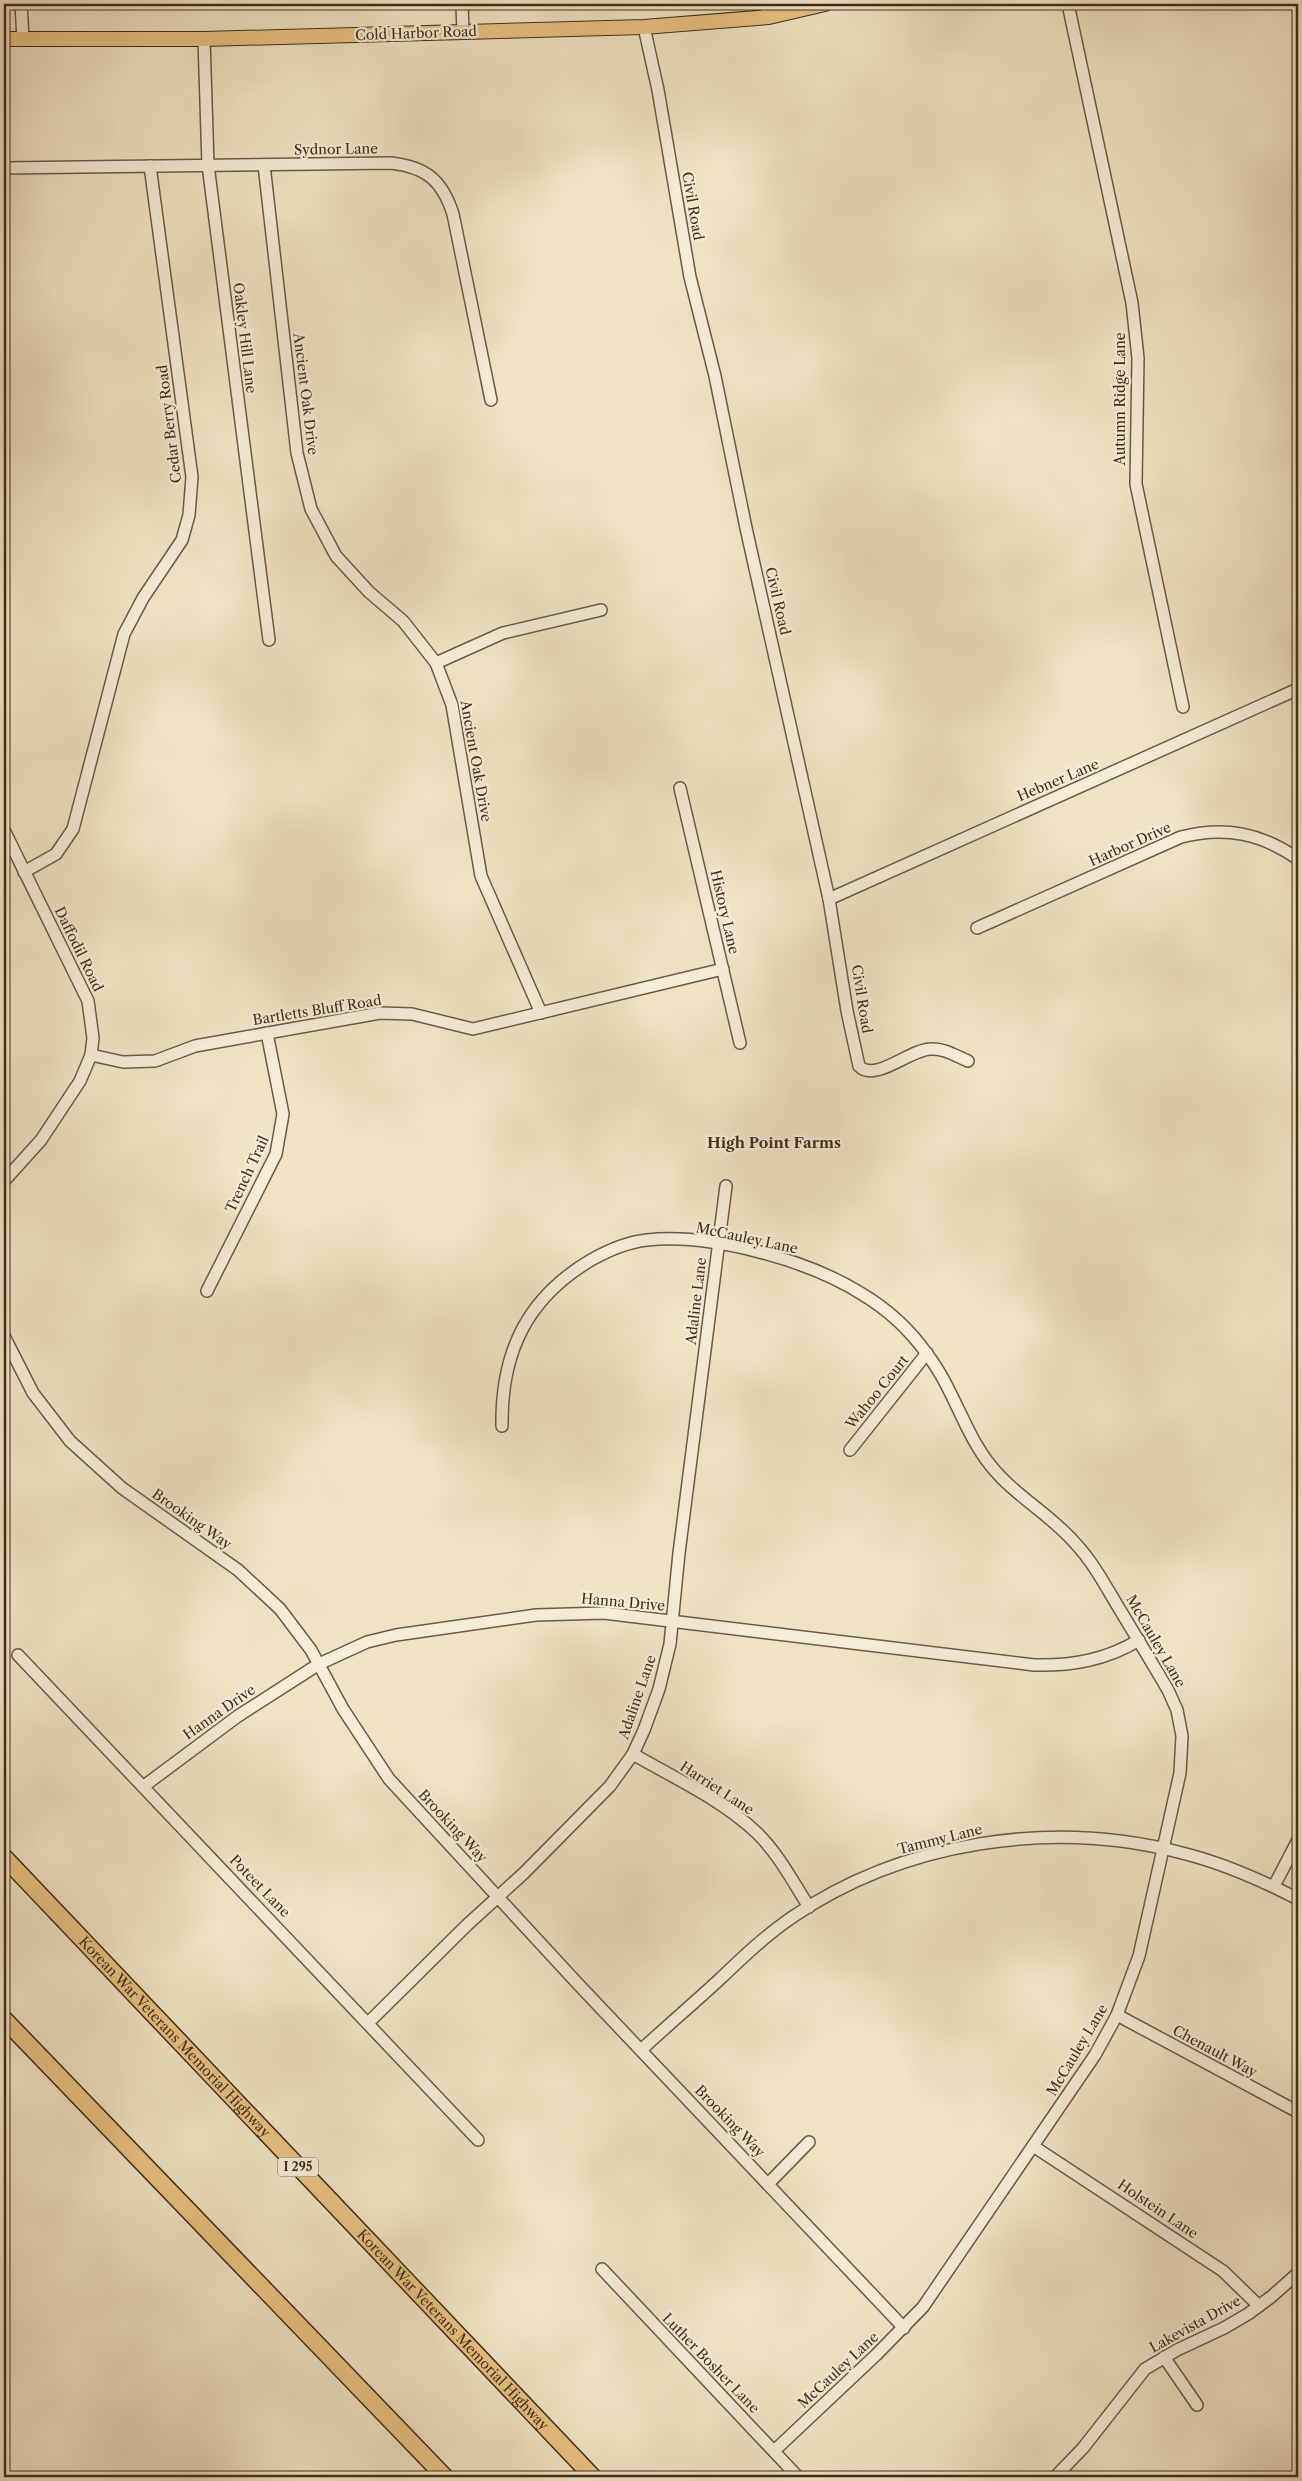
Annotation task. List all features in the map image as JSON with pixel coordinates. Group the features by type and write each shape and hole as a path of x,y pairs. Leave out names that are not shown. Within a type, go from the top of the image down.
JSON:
{"highway":[{"name":"Korean War Veterans Memorial Highway","path":"4,1857 593,2477"},
{"path":"4,2019 445,2477"}],"main road":[{"name":"Cold Harbor Road","path":"4,39 204,39 644,27 826,4"}],"street":[{"path":"21,4 23,39"},
{"path":"462,4 463,32"},
{"name":"Autumn Ridge Lane","path":"1068,4 1132,303 1138,358 1136,484 1183,707"},
{"name":"Civil Road","path":"644,27 658,90 690,277 717,385 746,528 829,899 847,1011 859,1066 863,1070 874,1072 912,1054 930,1048 948,1052 968,1061"},
{"name":"Oakley Hill Lane","path":"204,39 208,165 269,640"},
{"name":"Sydnor Lane","path":"4,168 392,163 408,165 422,170 432,178 446,196 453,214 491,400"},
{"name":"Ancient Oak Drive","path":"264,165 297,453 311,510 336,556 369,592 403,621 436,664 452,705 481,876 541,1013"},
{"name":"Cedar Berry Road","path":"24,872 56,854 73,829 124,634 143,598 182,540 189,515 192,477 150,166"},
{"path":"436,664 503,633 601,610"},
{"name":"Hebner Lane","path":"829,899 1298,689"},
{"name":"History Lane","path":"680,788 740,1043"},
{"name":"Daffodil Road","path":"4,830 88,1001 92,1019 91,1055 80,1081 41,1140 4,1181"},
{"name":"Harbor Drive","path":"977,928 1181,837 1198,833 1232,831 1253,835 1276,844 1298,859"},
{"name":"Bartletts Bluff Road","path":"91,1055 123,1062 155,1061 195,1046 380,1013 412,1014 473,1029 722,969"},
{"name":"Trench Trail","path":"207,1292 276,1154 281,1136 283,1114 267,1033"},
{"name":"Adaline Lane","path":"368,2023 524,1873 610,1786 633,1754 659,1689 670,1644 726,1186"},
{"name":"McCauley Lane","path":"502,1426 506,1377 512,1352 530,1315 559,1282 595,1258 620,1247 645,1240 690,1240 718,1244 794,1262 836,1280 884,1310 927,1353 954,1396 971,1434 989,1464 1003,1480 1057,1524 1076,1543 1093,1565 1168,1690 1177,1710 1182,1736 1180,1773 1139,1956 1117,2015 1095,2055 924,2307 774,2451"},
{"name":"Brooking Way","path":"4,1336 33,1392 70,1441 122,1488 215,1553 260,1589 295,1627 319,1664 343,1709 389,1779 641,2050 904,2328"},
{"name":"Wahoo Court","path":"850,1450 927,1353"},
{"name":"Hanna Drive","path":"144,1786 231,1721 319,1664 367,1642 396,1635 536,1616 604,1614 1034,1666 1070,1665 1097,1659 1139,1640"},
{"name":"Poteet Lane","path":"18,1655 478,2140"},
{"name":"Harriet Lane","path":"633,1754 723,1807 756,1832 778,1858 809,1907"},
{"name":"Tammy Lane","path":"641,2050 758,1942 809,1907 851,1885 901,1864 970,1845 1007,1840 1074,1837 1164,1849 1223,1866 1274,1886 1298,1898"},
{"path":"1274,1886 1298,1840"},
{"name":"Chenault Way","path":"1117,2015 1298,2112"},
{"path":"768,2184 809,2142"},
{"name":"Holstein Lane","path":"1034,2146 1223,2271 1259,2306"},
{"name":"Luther Bosher Lane","path":"602,2269 798,2477"},
{"name":"Lakevista Drive","path":"1055,2477 1083,2448 1140,2375 1164,2357 1224,2328 1259,2306 1298,2273"},
{"path":"1164,2357 1197,2405"}],"district":[{"name":"High Point Farms","path":"774,1143"}]}
